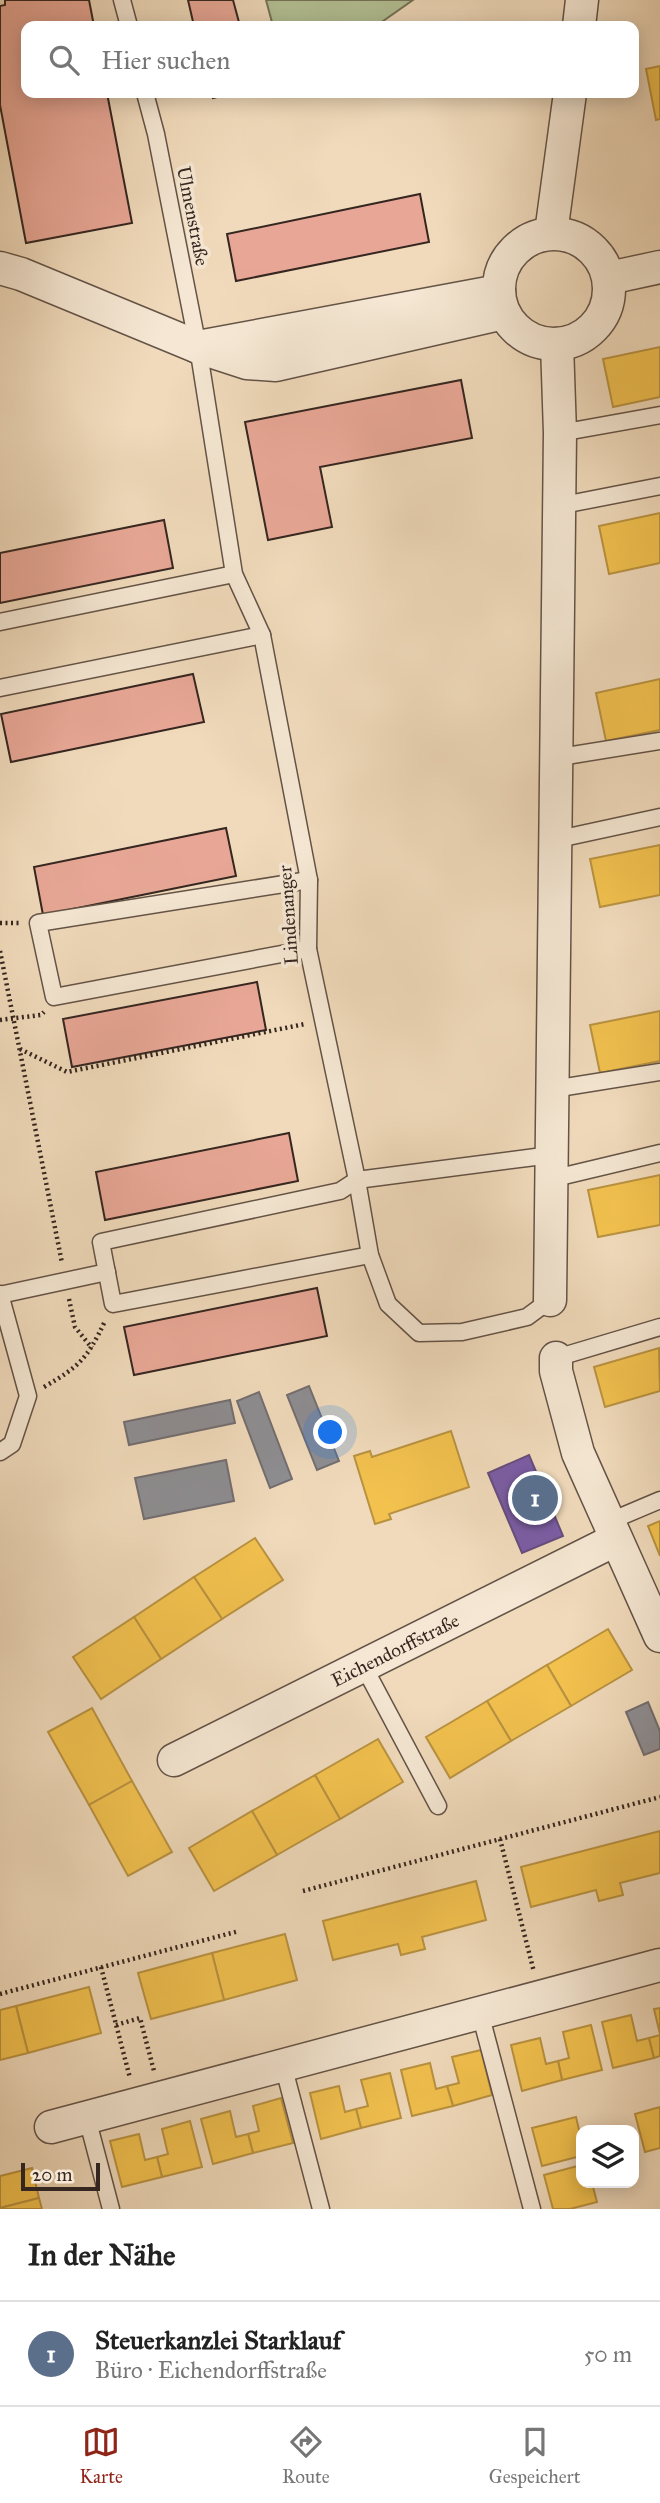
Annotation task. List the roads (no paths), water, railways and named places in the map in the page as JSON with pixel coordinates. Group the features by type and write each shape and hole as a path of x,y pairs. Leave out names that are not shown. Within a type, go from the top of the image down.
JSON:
{"street":[{"path":"580,21 582,0"},
{"path":"551,233 569,98"},
{"path":"551,233 571,235 589,244 602,259 609,278 609,297 603,315 592,330 575,340 557,344 541,343 526,336 513,326 501,302 502,270 513,251 530,238 551,233"},
{"path":"609,278 660,267"},
{"path":"0,268 21,274 198,347 501,302"},
{"path":"550,1300 554,758 560,433 557,344"},
{"path":"556,1358 556,1371 578,1453 660,1636"},
{"name":"Eichendorffstraße","path":"174,1760 363,1665 612,1531"},
{"path":"51,2127 660,1965"}],"lane":[{"path":"122,0 128,21"},
{"name":"Ulmenstraße","path":"146,98 198,347"},
{"name":"Lindenanger","path":"198,347 234,574 262,635 309,880 308,949 357,1180 370,1255 388,1304 419,1333 461,1332 527,1317 550,1300"},
{"path":"560,433 660,415"},
{"path":"558,506 660,486"},
{"path":"0,622 234,574"},
{"path":"0,688 262,635"},
{"path":"554,758 660,741"},
{"path":"554,840 660,817"},
{"path":"308,949 54,997 38,923 309,880"},
{"path":"553,1088 660,1072"},
{"path":"370,1255 113,1304 101,1242 340,1191 357,1180 551,1167 660,1153"},
{"path":"0,1452 12,1444 28,1396 0,1294 107,1272"},
{"path":"556,1358 660,1327"},
{"path":"612,1531 660,1500"},
{"path":"363,1665 438,1806"},
{"path":"480,2013 532,2209"},
{"path":"283,2065 321,2209"},
{"path":"87,2118 111,2209"}],"place":[{"name":"Steuerkanzlei Starklauf","path":"535,1498"}]}
